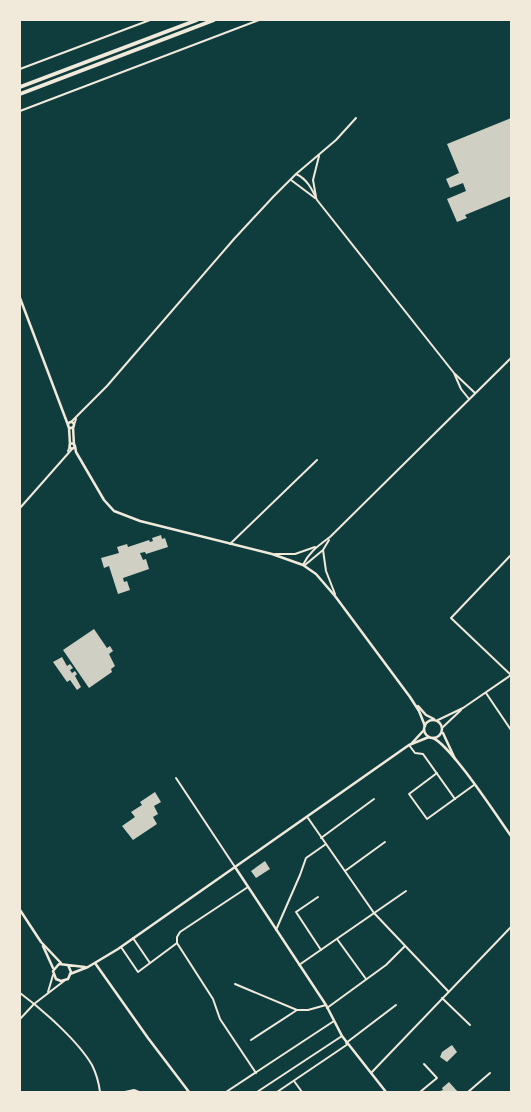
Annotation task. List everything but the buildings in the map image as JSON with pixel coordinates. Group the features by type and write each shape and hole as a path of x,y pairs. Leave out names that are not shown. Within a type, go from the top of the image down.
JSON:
{"highway":[{"path":"20,87 196,20"},
{"path":"20,94 214,20"}],"street":[{"path":"20,69 150,20"},
{"path":"20,111 258,20"},
{"path":"68,426 234,239 296,174 344,133 356,118"},
{"path":"317,200 313,180 320,154"},
{"path":"296,174 302,177 310,186 317,200 454,374 476,393"},
{"path":"290,180 317,200"},
{"path":"20,298 68,426 72,446 104,500 114,511 140,521 272,554 304,565 316,574 335,596 414,702 426,715 434,719 438,720 463,708 511,675 451,618 511,555"},
{"path":"304,565 308,556 316,547 330,537 511,358"},
{"path":"454,374 461,389 470,399"},
{"path":"64,416 73,426"},
{"path":"20,508 72,446 73,426 76,418"},
{"path":"68,426 73,426"},
{"path":"230,544 317,460"},
{"path":"304,565 323,550 330,537"},
{"path":"272,554 295,554 316,547"},
{"path":"323,550 326,571 335,596"},
{"path":"486,693 511,730"},
{"path":"414,702 425,726"},
{"path":"433,738 439,736 443,727 463,708"},
{"path":"409,746 424,730 428,721 434,719"},
{"path":"438,720 443,727"},
{"path":"424,730 429,737"},
{"path":"442,731 443,737 456,761"},
{"path":"20,1019 34,1004 64,981 70,974 88,967 121,946 234,867 308,818 409,746 429,737 437,740 456,761 511,836"},
{"path":"409,746 415,753 423,754 455,799"},
{"path":"437,773 409,794 427,819 474,785"},
{"path":"176,778 327,1007 342,1036 386,1092"},
{"path":"321,838 374,799"},
{"path":"308,818 374,914 448,991"},
{"path":"345,871 385,842"},
{"path":"276,930 306,858 326,844"},
{"path":"248,887 180,932 177,937 177,943 213,999 220,1019 256,1073"},
{"path":"299,965 406,891"},
{"path":"318,897 296,912 321,950"},
{"path":"20,910 42,942 61,963 88,967"},
{"path":"371,1073 511,926"},
{"path":"133,938 150,963"},
{"path":"337,939 366,979"},
{"path":"42,942 53,969 53,975 47,994"},
{"path":"121,946 138,972 177,943"},
{"path":"234,984 297,1010 327,1007 386,964 405,946"},
{"path":"53,969 61,963"},
{"path":"95,963 148,1038 189,1092"},
{"path":"68,965 70,974"},
{"path":"53,975 56,980 64,981"},
{"path":"20,993 34,1004 80,1049 93,1066 100,1092"},
{"path":"442,998 470,1025"},
{"path":"277,1092 347,1043 396,1005"},
{"path":"252,1040 297,1010"},
{"path":"226,1092 335,1021"},
{"path":"257,1092 342,1036"},
{"path":"420,1092 437,1078 424,1064"},
{"path":"468,1092 490,1073"},
{"path":"294,1081 302,1092"},
{"path":"125,1092 134,1090 139,1092"}]}
